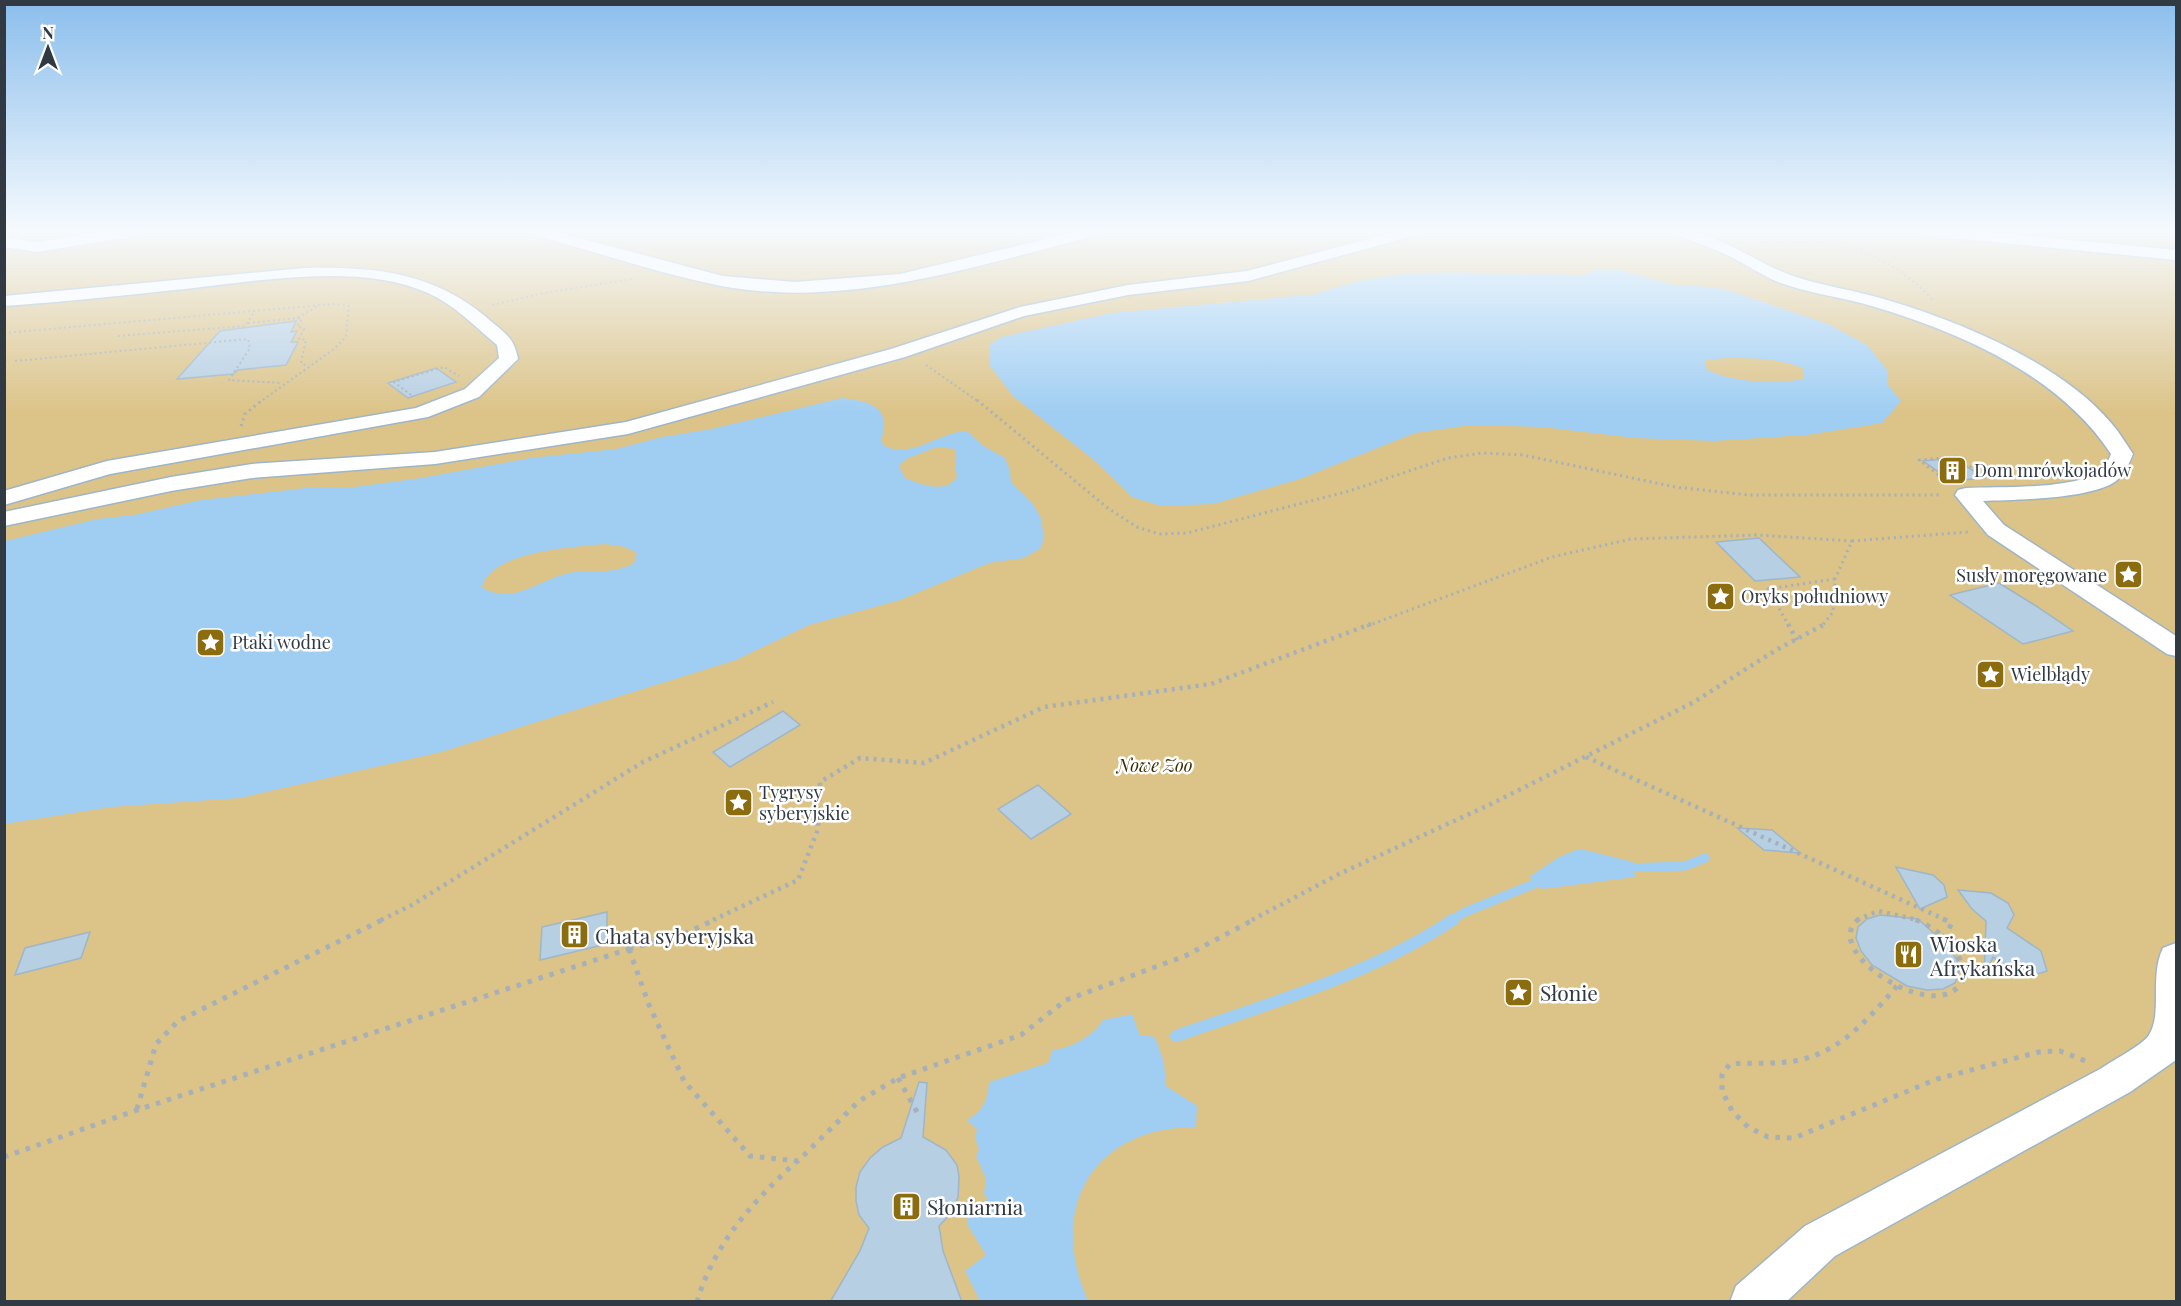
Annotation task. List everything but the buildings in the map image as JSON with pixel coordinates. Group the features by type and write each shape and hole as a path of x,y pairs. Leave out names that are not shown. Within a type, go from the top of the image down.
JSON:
{"street":[{"path":"4,301 108,291"},
{"path":"4,498 107,468 421,413 472,393 509,359 506,343 467,311 436,291"},
{"path":"4,519 171,484 240,473 435,458 628,428 898,353 1020,312 1123,291"},
{"path":"1830,291 1913,314 1996,351 2044,378 2085,406 2111,435 2122,454 2117,468 2104,479 2078,485 1966,495"},
{"path":"1966,495 1996,530 2176,648"},
{"path":"1752,1302 1820,1241 2116,1080 2163,1048 2174,1018 2172,986 2176,958"}],"path":[{"path":"467,311 557,291"},
{"path":"1925,291 1939,307"},
{"path":"247,323 297,318 319,305"},
{"path":"4,333 319,305 349,306 346,336 334,349 283,383 245,414 235,444"},
{"path":"118,336 245,326 255,311"},
{"path":"297,318 302,319 297,326 304,329 299,339 306,340 301,363 308,366"},
{"path":"15,361 248,339 250,348 229,380 283,383"},
{"path":"898,353 937,371 1109,509 1137,527 1159,534 1187,533 1349,491 1448,458 1482,453 1522,455 1675,487 1749,495 1821,497 1966,495"},
{"path":"411,395 394,382 444,367 462,379"},
{"path":"1950,457 1919,460 1966,495"},
{"path":"4,1157 137,1110 629,949 682,935 798,880 818,829 820,782 860,758 924,763 1044,707 1211,684 1552,557 1631,539 1757,535 1852,541 1996,530"},
{"path":"697,1302 700,1288 721,1244 748,1207 859,1101 898,1078 1021,1035 1066,1000 1185,956 1339,874 1491,804 1694,702 1797,639 1826,624 1833,612 1835,579 1852,541"},
{"path":"1797,639 1768,589 1835,579"},
{"path":"137,1110 156,1044 178,1021 412,905 643,762 773,702"},
{"path":"1586,757 1952,923 1944,937"},
{"path":"1878,911 1893,912 1911,917 1944,937 1956,950 1963,963 1965,976 1960,986 1950,993 1935,995 1916,993 1880,977 1855,952 1850,940 1849,928 1854,919 1864,914 1878,911"},
{"path":"629,949 649,1005 684,1081 750,1156 798,1161"},
{"path":"1897,986 1866,1021 1831,1050 1799,1060 1730,1064 1722,1074 1722,1091 1732,1111 1748,1127 1768,1137 1794,1138 1937,1079 2040,1052 2060,1051 2085,1060 2116,1080"},
{"path":"898,1078 917,1112"}],"green space":[{"name":"Nowe Zoo","path":"5,291 2176,291 2176,1301 5,1302"}],"water":[{"path":"1326,291 1731,291 1828,324 1867,345 1888,371 1888,385 1901,401 1882,423 1807,435 1714,441 1635,438 1542,427 1470,425 1415,433 1300,479 1213,504 1161,506 1132,497 1095,461 1014,397 990,366 989,345 1001,337 1111,313 1317,294","holes":["1767,359 1804,369 1804,379 1781,382 1753,381 1727,377 1705,368 1706,360"]},
{"path":"842,398 861,401 876,408 884,420 881,440 884,446 895,449 916,447 956,432 967,431 982,445 1005,458 1010,470 1011,482 1033,504 1041,518 1044,537 1041,548 1024,558 989,563 900,600 809,625 736,660 441,752 240,798 111,807 5,824 5,541 97,519 134,515 201,500 314,487 354,487 421,478 530,458 616,449 662,437 711,429","holes":["937,447 955,449 957,476 953,482 941,487 905,478 899,466 906,459","605,544 625,547 637,553 634,563 613,570 563,574 517,592 505,594 494,593 482,587 489,575 517,558 555,549"]},
{"path":"1576,850 1585,850 1633,862 1635,877 1543,889 1529,877 1559,857"},
{"path":"1132,1014 1140,1035 1155,1037 1164,1062 1166,1086 1197,1106 1196,1127 1160,1131 1129,1141 1105,1158 1088,1180 1077,1206 1073,1235 1077,1267 1088,1301 980,1301 965,1271 986,1255 967,1224 967,1214 988,1199 984,1194 986,1179 976,1156 979,1149 975,1138 977,1129 967,1120 984,1104 989,1082 1048,1063 1053,1049 1066,1047 1081,1040 1095,1030 1103,1020"}],"waterway":[{"path":"1623,868 1685,866 1705,858"},
{"path":"1452,920 1463,913 1546,879"},
{"path":"1176,1036 1354,972 1422,939 1454,919"}],"place":[{"name":"Dom mrówkojadów","path":"1953,470"},
{"name":"Susły moręgowane","path":"2128,575"},
{"name":"Oryks południowy","path":"1720,596"},
{"name":"Ptaki wodne","path":"211,642"},
{"name":"Wielbłądy","path":"1990,674"},
{"name":"Tygrysy syberyjskie","path":"738,802"},
{"name":"Chata syberyjska","path":"574,935"},
{"name":"Wioska Afrykańska","path":"1909,955"},
{"name":"Słonie","path":"1519,992"},
{"name":"Słoniarnia","path":"906,1206"}]}
